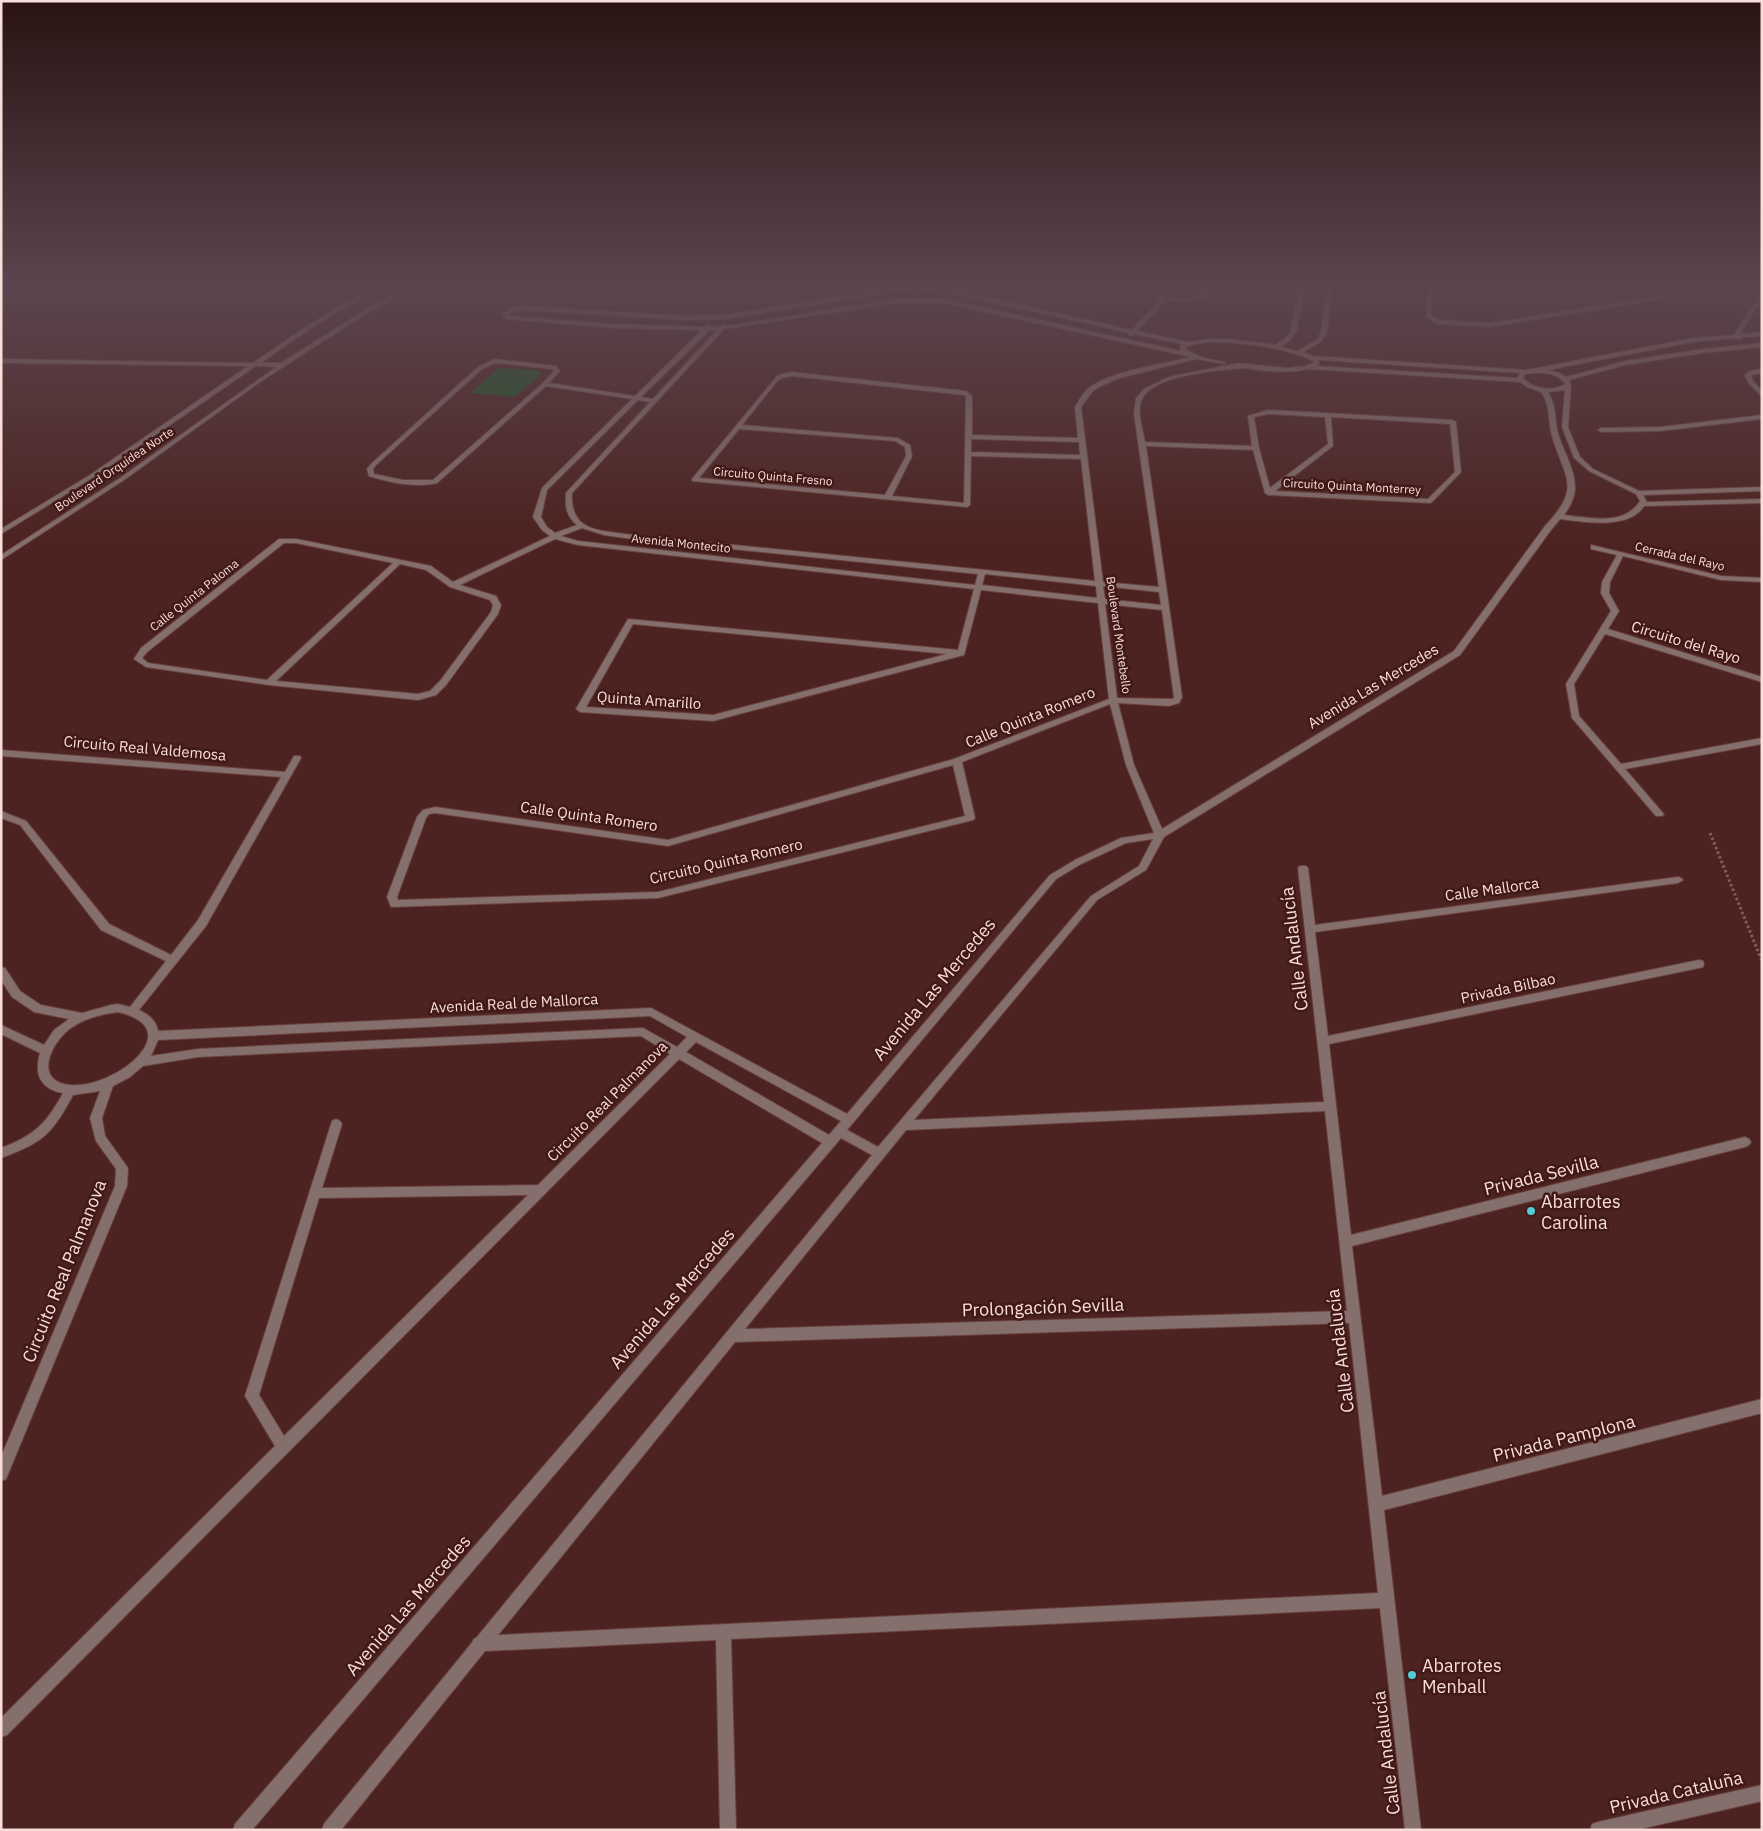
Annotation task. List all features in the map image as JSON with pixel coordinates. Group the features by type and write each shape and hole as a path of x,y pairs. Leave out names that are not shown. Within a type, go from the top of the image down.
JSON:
{"street":[{"name":"Boulevard Orquídea Norte","path":"1,532 92,476 246,369"},
{"name":"Boulevard Orquídea Norte","path":"1,558 122,479 276,369"},
{"path":"480,369 374,464 370,469 371,475 427,484 435,482 545,384 556,369"},
{"name":"Avenida Montecito","path":"667,369 544,489 537,517 543,529 555,536 578,544 1165,608"},
{"path":"453,585 580,526 571,516 567,505 569,493 685,369"},
{"name":"Boulevard Montebello","path":"1142,369 1121,374 1093,387 1083,396 1078,407 1113,700 1169,703 1176,701 1178,697 1137,406 1139,399 1146,390 1182,375 1210,369"},
{"path":"1348,369 1521,380 1530,386 1543,390 1562,389 1567,382 1606,369"},
{"path":"1503,369 1551,372 1567,382"},
{"path":"1521,380 1520,375 1537,369"},
{"path":"1762,371 1752,372 1748,376 1762,395"},
{"name":"Circuito Quinta Fresno","path":"792,374 966,393 969,396 969,437 967,505 694,480 776,379 780,376 792,374"},
{"path":"1560,517 1603,520 1618,519 1631,516 1639,511 1643,504 1642,497 1638,493 1591,470 1577,458 1565,428 1567,382"},
{"path":"545,384 656,401"},
{"name":"Avenida Las Mercedes","path":"241,1830 849,1120 1053,877 1078,862 1124,840 1160,835 1457,654 1548,528 1560,517 1572,494 1570,473 1555,433 1552,402 1543,390"},
{"name":"Circuito Quinta Monterrey","path":"1268,412 1453,422 1458,472 1430,501 1268,493 1256,448 1252,416 1268,412"},
{"name":"Circuito Quinta Monterrey","path":"1268,493 1331,445 1328,415"},
{"path":"1601,430 1660,429 1762,417"},
{"path":"738,428 896,439 906,443 910,448 909,456 887,498"},
{"path":"969,437 1082,440"},
{"path":"1142,444 1256,448"},
{"path":"968,454 1084,457"},
{"path":"1570,473 1591,470"},
{"path":"1638,493 1762,489"},
{"path":"1643,504 1762,501"},
{"name":"Avenida Montecito","path":"580,526 602,533 626,536 1162,590"},
{"name":"Calle Quinta Paloma","path":"282,541 296,541 428,568 453,585 492,598 497,605 495,612 443,683 433,693 418,698 269,683 146,665 138,659 144,650 282,541"},
{"name":"Cerrada del Rayo","path":"1594,547 1722,578 1762,580"},
{"name":"Circuito del Rayo","path":"1621,554 1606,582 1605,593 1615,611 1570,684 1575,716 1659,814"},
{"path":"269,683 397,563"},
{"path":"961,653 982,571"},
{"name":"Quinta Amarillo","path":"631,621 961,653 712,718 580,709 631,621"},
{"name":"Circuito del Rayo","path":"1602,630 1762,680"},
{"path":"330,1830 903,1125 1094,898 1143,868 1160,835 1130,765 1113,700"},
{"name":"Calle Quinta Romero","path":"395,904 392,896 422,817 426,812 436,810 668,843 958,762 1113,700"},
{"path":"1619,767 1762,741"},
{"name":"Circuito Real Valdemosa","path":"1,753 287,775"},
{"path":"132,1010 202,922 297,758"},
{"name":"Calle Quinta Romero","path":"958,762 970,818"},
{"path":"1,814 23,823 105,927 172,960"},
{"name":"Circuito Quinta Romero","path":"395,904 658,895 970,818"},
{"name":"Calle Andalucía","path":"1304,868 1413,1830"},
{"name":"Calle Mallorca","path":"1311,929 1678,880"},
{"name":"Privada Bilbao","path":"1324,1041 1699,964"},
{"path":"1,971 16,994 38,1009 82,1016"},
{"path":"118,1008 132,1010 144,1015 152,1024 153,1036 150,1048 140,1062 126,1074 108,1083 88,1089 70,1090 55,1086 44,1077 41,1065 45,1051 53,1038 66,1026 82,1016 100,1010 118,1008"},
{"name":"Avenida Real de Mallorca","path":"153,1036 651,1012 849,1120"},
{"path":"1,1029 45,1051"},
{"path":"140,1062 198,1053 643,1032 830,1142"},
{"name":"Circuito Real Palmanova","path":"1,1729 695,1036"},
{"name":"Circuito Real Palmanova","path":"1,1474 121,1186 122,1168 100,1138 96,1118 108,1083"},
{"path":"1,1153 26,1145 52,1124 70,1090"},
{"path":"903,1125 1331,1106"},
{"path":"283,1447 252,1396 336,1124"},
{"path":"839,1131 880,1154"},
{"name":"Privada Sevilla","path":"1346,1242 1745,1142"},
{"path":"314,1193 541,1190"},
{"name":"Prolongación Sevilla","path":"732,1336 1355,1317"},
{"name":"Privada Pamplona","path":"1376,1505 1762,1406"},
{"path":"480,1644 1387,1600"},
{"path":"723,1632 728,1830"},
{"name":"Privada Cataluña","path":"1598,1830 1762,1792"}],"path":[{"path":"1710,833 1762,961"}],"green space":[{"path":"497,369 538,370 541,374 515,397 470,393"}],"place":[{"name":"Abarrotes Carolina","path":"1531,1211"},
{"name":"Abarrotes Menball","path":"1412,1675"}]}
